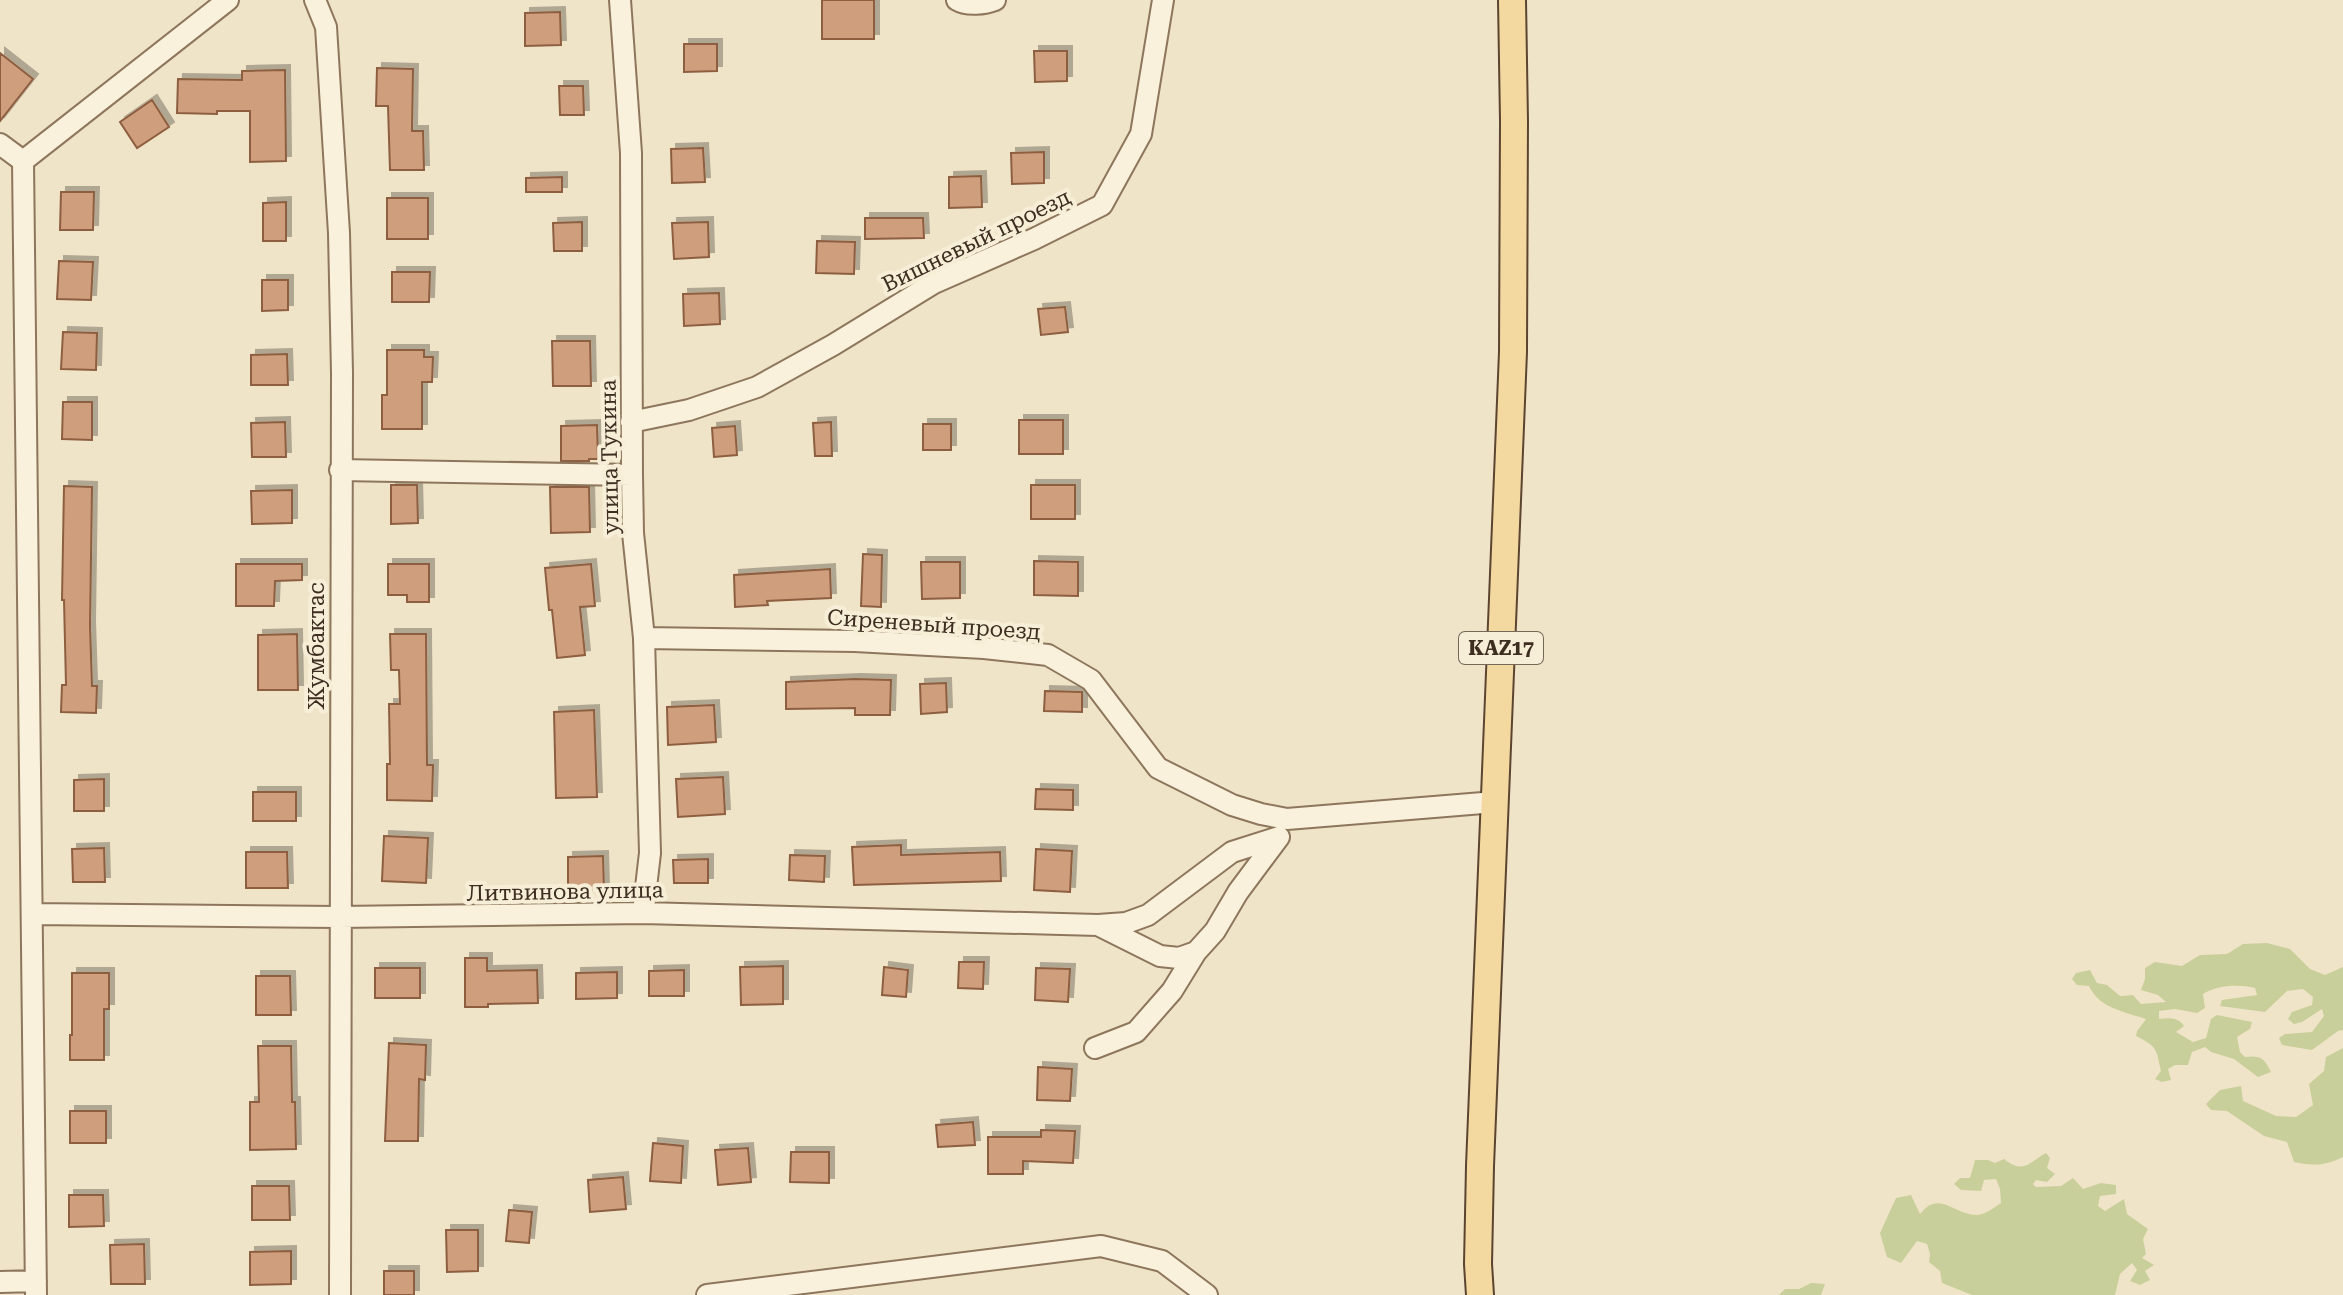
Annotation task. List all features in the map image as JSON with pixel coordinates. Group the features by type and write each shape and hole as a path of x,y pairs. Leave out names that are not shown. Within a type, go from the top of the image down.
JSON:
{"main road":[{"name":"KAZ17","path":"1480,1295 1480,1166 1513,352 1512,0"}],"street":[{"path":"23,161 228,0"},
{"name":"Жумбактас","path":"315,0 326,27 339,233 342,373 340,1295"},
{"name":"улица Тукина","path":"620,0 631,153 633,533 644,638 650,853 643,913"},
{"path":"957,0 962,3 988,3 995,0"},
{"name":"Вишневый проезд","path":"631,422 689,410 757,387 934,283 1102,205 1141,134 1163,0"},
{"path":"0,144 23,161"},
{"path":"0,1282 36,1288 23,161"},
{"path":"340,470 632,475"},
{"name":"Сиреневый проезд","path":"644,638 855,641 1048,655 1091,680 1158,768 1232,805 1287,819 1495,802"},
{"path":"1098,925 1126,923 1148,915 1232,852 1279,837 1320,815"},
{"path":"1095,1048 1136,1032 1172,991 1196,952 1215,931 1238,892 1279,837"},
{"name":"Литвинова улица","path":"32,914 339,917 643,913 1098,925"},
{"path":"1098,925 1160,956 1179,958 1196,952"},
{"path":"707,1295 1101,1246 1162,1261 1207,1295"}],"green space":[{"path":"2267,943 2290,949 2310,969 2325,975 2343,967 2343,1030 2312,1050 2282,1045 2279,1038 2285,1034 2312,1032 2324,1016 2322,1009 2302,1022 2294,1024 2288,1019 2292,1012 2312,1005 2313,997 2303,989 2287,991 2265,1012 2220,1006 2222,1000 2257,995 2255,988 2235,986 2203,994 2205,1008 2197,1013 2175,1009 2159,1011 2159,1019 2182,1023 2184,1026 2176,1032 2193,1042 2206,1038 2211,1019 2217,1015 2252,1022 2250,1029 2237,1037 2240,1052 2245,1057 2261,1058 2271,1072 2258,1077 2234,1059 2205,1047 2192,1052 2188,1065 2175,1065 2168,1069 2171,1080 2162,1082 2155,1079 2161,1071 2157,1053 2136,1036 2146,1019 2106,1004 2089,986 2077,985 2072,979 2076,973 2090,970 2097,983 2107,985 2120,996 2133,995 2141,1004 2166,1002 2158,995 2141,990 2145,968 2155,962 2182,966 2200,955 2227,954 2243,944"},
{"path":"2343,1048 2343,1157 2337,1160 2319,1164 2294,1162 2287,1142 2264,1136 2227,1111 2211,1110 2206,1104 2220,1090 2241,1086 2243,1101 2276,1116 2296,1117 2313,1105 2309,1084 2324,1071 2326,1057"},
{"path":"2046,1153 2050,1158 2047,1168 2055,1174 2047,1182 2036,1180 2033,1184 2036,1187 2061,1186 2073,1178 2083,1189 2101,1183 2116,1185 2116,1194 2100,1196 2098,1206 2105,1211 2124,1199 2127,1214 2148,1229 2143,1239 2146,1254 2142,1258 2154,1265 2145,1271 2150,1280 2140,1285 2130,1281 2137,1270 2132,1263 2120,1274 2115,1295 1972,1295 1942,1283 1940,1271 1929,1262 1927,1244 1917,1241 1901,1263 1887,1257 1880,1233 1896,1198 1911,1195 1920,1214 1927,1207 1941,1204 1978,1215 2001,1203 1996,1179 1984,1180 1981,1191 1961,1190 1954,1184 1960,1178 1970,1178 1975,1160 1995,1163 2004,1159 2022,1167"},
{"path":"1811,1283 1825,1284 1821,1295 1779,1295 1785,1289 1799,1289"}],"building":[{"path":"822,0 874,0 874,39 822,39"},
{"path":"560,12 561,45 525,46 525,13"},
{"path":"684,44 717,44 717,71 684,72"},
{"path":"1034,51 1067,51 1067,81 1035,82"},
{"path":"0,53 33,79 0,121"},
{"path":"377,68 413,69 412,131 423,131 424,170 390,170 388,106 376,106"},
{"path":"285,70 286,161 250,162 250,111 177,113 178,79 242,80 242,71"},
{"path":"559,86 583,86 584,115 560,115"},
{"path":"152,100 169,127 137,148 120,122"},
{"path":"703,148 705,182 672,183 671,149"},
{"path":"1044,152 1044,183 1012,184 1011,153"},
{"path":"981,176 982,207 949,208 949,177"},
{"path":"562,177 562,192 526,192 526,178"},
{"path":"61,192 94,192 93,230 60,230"},
{"path":"387,198 428,198 428,239 387,239"},
{"path":"286,202 286,241 263,241 263,203"},
{"path":"865,218 923,218 924,238 865,239"},
{"path":"582,222 582,251 554,251 553,223"},
{"path":"708,222 709,257 674,259 672,223"},
{"path":"817,241 855,242 854,274 816,273"},
{"path":"59,261 93,262 91,300 57,299"},
{"path":"392,272 430,272 429,302 392,302"},
{"path":"262,280 288,280 288,310 262,311"},
{"path":"719,293 720,324 684,326 683,294"},
{"path":"1065,307 1068,332 1041,335 1038,309"},
{"path":"63,332 97,333 96,370 61,369"},
{"path":"552,341 590,341 591,386 553,386"},
{"path":"387,350 424,350 424,357 433,357 432,382 422,382 422,429 382,429 382,395 387,395"},
{"path":"287,354 288,385 251,385 251,355"},
{"path":"63,402 92,402 92,440 62,439"},
{"path":"1019,420 1063,420 1063,454 1019,454"},
{"path":"285,422 286,457 252,457 251,423"},
{"path":"831,422 832,456 815,456 813,423"},
{"path":"923,424 951,424 951,450 923,450"},
{"path":"597,425 598,459 561,461 561,426"},
{"path":"735,426 737,455 714,457 712,428"},
{"path":"391,485 417,485 418,523 391,524"},
{"path":"1031,485 1075,485 1075,519 1031,519"},
{"path":"64,486 92,487 90,626 92,686 97,686 96,713 61,712 62,685 66,685 62,600"},
{"path":"550,487 589,487 590,532 551,533"},
{"path":"292,490 292,523 252,524 251,491"},
{"path":"863,554 882,555 881,607 861,606"},
{"path":"1034,561 1078,562 1078,596 1034,595"},
{"path":"921,562 960,562 960,598 922,599"},
{"path":"236,564 302,564 302,580 275,581 274,606 236,606"},
{"path":"388,564 429,564 429,602 407,602 407,595 388,595"},
{"path":"591,564 595,606 580,607 585,655 557,658 545,568"},
{"path":"830,569 831,598 767,601 768,605 735,607 734,575"},
{"path":"297,634 298,690 258,690 258,635"},
{"path":"390,634 426,634 427,765 433,765 432,801 387,800 389,704 400,704 399,670 391,670"},
{"path":"891,680 890,715 855,715 855,708 786,709 786,682"},
{"path":"946,683 947,712 921,714 920,684"},
{"path":"1045,691 1082,692 1082,712 1044,711"},
{"path":"714,705 716,742 668,745 667,707"},
{"path":"594,710 597,797 556,798 554,712"},
{"path":"723,777 725,814 678,817 676,779"},
{"path":"104,779 104,811 74,811 74,780"},
{"path":"1036,789 1073,790 1073,810 1035,809"},
{"path":"253,792 296,792 296,821 253,821"},
{"path":"384,836 428,838 426,883 382,881"},
{"path":"901,845 901,855 1000,852 1001,881 854,885 852,847"},
{"path":"104,848 105,882 73,882 72,849"},
{"path":"1036,849 1072,851 1070,892 1034,890"},
{"path":"246,852 287,852 288,888 246,888"},
{"path":"790,855 825,856 824,882 789,880"},
{"path":"603,856 604,890 568,890 568,857"},
{"path":"708,859 708,883 674,883 673,860"},
{"path":"465,958 487,958 487,971 537,970 538,1003 465,1007"},
{"path":"959,962 984,962 983,989 958,988"},
{"path":"783,966 783,1004 741,1005 740,967"},
{"path":"884,967 908,970 906,997 882,995"},
{"path":"375,968 420,968 420,998 375,998"},
{"path":"1036,968 1070,969 1068,1002 1035,1000"},
{"path":"684,970 684,996 649,996 649,971"},
{"path":"617,972 617,998 576,999 576,973"},
{"path":"72,973 109,973 109,1009 104,1009 104,1060 70,1060"},
{"path":"256,976 290,976 291,1015 256,1015"},
{"path":"389,1043 426,1045 425,1080 419,1079 418,1141 385,1141"},
{"path":"258,1046 291,1046 296,1149 250,1150 250,1102 259,1102"},
{"path":"1038,1067 1072,1069 1070,1101 1037,1100"},
{"path":"70,1111 106,1111 106,1143 70,1143"},
{"path":"973,1122 975,1145 938,1147 936,1125"},
{"path":"1041,1130 1075,1131 1073,1163 1023,1161 1023,1174 988,1174 988,1137 1041,1137"},
{"path":"653,1143 683,1146 681,1183 650,1181"},
{"path":"748,1148 751,1182 718,1185 715,1150"},
{"path":"791,1152 829,1152 829,1183 790,1182"},
{"path":"623,1177 626,1209 590,1212 588,1180"},
{"path":"252,1186 289,1186 290,1220 252,1220"},
{"path":"69,1195 103,1195 104,1226 69,1227"},
{"path":"509,1210 532,1212 529,1243 506,1241"},
{"path":"446,1230 478,1230 478,1271 447,1272"},
{"path":"144,1244 145,1284 111,1284 110,1245"},
{"path":"291,1251 291,1284 250,1285 250,1252"},
{"path":"384,1271 414,1271 414,1295 384,1295"}]}
